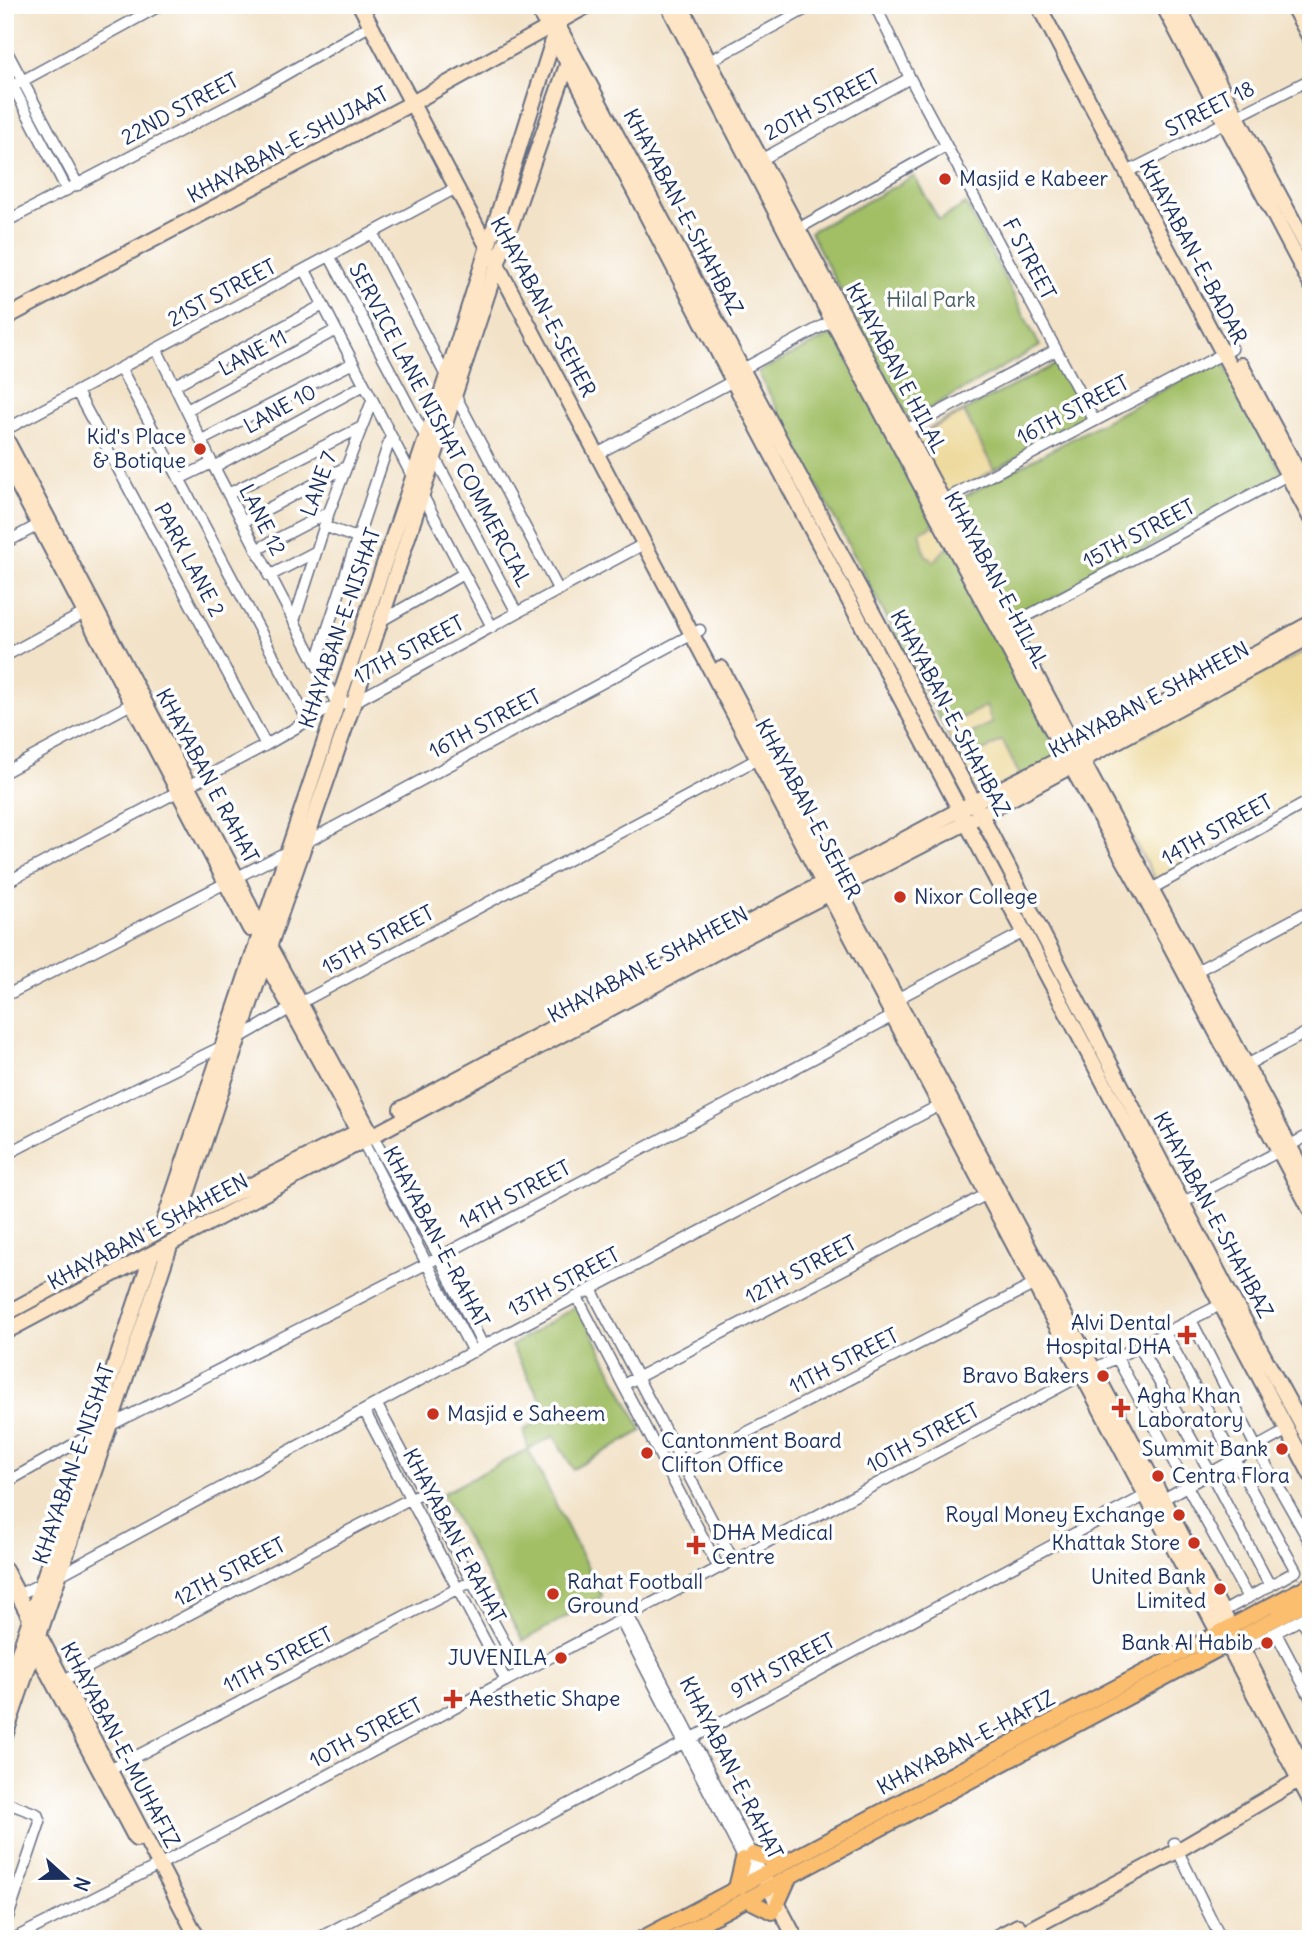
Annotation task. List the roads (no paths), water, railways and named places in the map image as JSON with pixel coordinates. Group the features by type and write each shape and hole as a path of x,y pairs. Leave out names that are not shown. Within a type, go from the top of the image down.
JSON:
{"main road":[{"name":"KHAYABAN-E-HAFIZ","path":"787,1869 997,1768 1231,1640 1311,1584"},
{"name":"KHAYABAN-E-HAFIZ","path":"641,1939 762,1883 990,1754 1231,1640 1307,1611"},
{"path":"990,1754 997,1768"},
{"path":"748,1857 787,1869 775,1908 741,1893 748,1857"},
{"name":"KHAYABAN-E-HAFIZ","path":"672,1939 741,1893"}],"street":[{"path":"18,84 161,5"},
{"name":"KHAYABAN-E-SEHER","path":"360,5 413,97 892,1006 1306,1779 1311,1802"},
{"name":"KHAYABAN-E-SEHER","path":"368,5 456,188 489,241"},
{"name":"KHAYABAN-E-SHAHBAZ","path":"535,5 550,21 743,369 977,809 1182,1203 1311,1442"},
{"path":"550,21 572,5"},
{"path":"413,97 550,21 589,5"},
{"path":"668,5 704,64 793,231 946,146"},
{"path":"681,5 704,64"},
{"path":"704,64 813,5"},
{"name":"F STREET","path":"875,5 946,146 1094,420"},
{"name":"KHAYABAN-E-BADAR","path":"1038,5 1228,351 1292,473 1311,519"},
{"name":"KHAYABAN-E-BADAR","path":"1049,5 1131,170"},
{"path":"1163,5 1311,254"},
{"path":"1177,5 1311,285"},
{"path":"1292,5 1311,40"},
{"path":"1303,5 1311,19"},
{"name":"KHAYABAN-E-SHAHBAZ","path":"550,21 567,65 1311,1475"},
{"name":"KHAYABAN-E-NISHAT","path":"177,1224 239,1038 287,852 447,376 489,241 550,21"},
{"name":"22ND STREET","path":"5,222 239,100 371,26"},
{"path":"5,48 18,84 67,190"},
{"name":"KHAYABAN-E-NISHAT","path":"161,1230 223,1045 305,843 567,65"},
{"path":"5,71 18,84 78,185"},
{"name":"20TH STREET","path":"757,162 911,78"},
{"name":"STREET 18","path":"1131,170 1311,79"},
{"name":"KHAYABAN-E-SHUJAAT","path":"5,309 413,97"},
{"name":"KHAYABAN-E-SHUJAAT","path":"5,318 413,97"},
{"name":"21ST STREET","path":"5,430 456,188"},
{"name":"KHAYABAN E HILAL","path":"793,231 1004,628"},
{"path":"373,234 558,589"},
{"name":"SERVICE LANE NISHAT COMMERCIAL","path":"330,257 516,611"},
{"path":"305,270 492,628"},
{"path":"175,386 323,305"},
{"path":"743,369 838,317"},
{"name":"LANE 11","path":"187,410 336,330"},
{"name":"LANE 12","path":"157,350 269,576 337,705"},
{"path":"900,433 1056,350"},
{"name":"16TH STREET","path":"938,503 1228,351"},
{"path":"202,440 353,363"},
{"path":"121,369 308,721"},
{"path":"601,452 733,381"},
{"name":"LANE 10","path":"179,479 213,465 364,385"},
{"name":"PARK LANE 2","path":"77,392 266,745"},
{"name":"LANE 7","path":"294,621 328,512 372,401"},
{"path":"228,494 360,428"},
{"path":"316,664 391,436"},
{"name":"KHAYABAN E RAHAT","path":"5,437 263,945 365,1134"},
{"name":"KHAYABAN-E-SEHER","path":"601,452 644,544 696,632"},
{"name":"KHAYABAN E RAHAT","path":"5,460 133,703 184,789"},
{"path":"243,522 346,467"},
{"name":"KHAYABAN-E-BADAR","path":"1292,473 1311,496"},
{"name":"15TH STREET","path":"1004,628 1292,473"},
{"path":"256,550 328,512"},
{"path":"5,543 40,524"},
{"path":"324,526 357,538"},
{"name":"17TH STREET","path":"5,883 337,705 354,702 492,628 516,611 644,544"},
{"path":"269,576 315,552"},
{"path":"379,622 463,574"},
{"path":"5,656 86,612"},
{"name":"KHAYABAN E SHAHEEN","path":"5,1332 170,1246 365,1134 1074,758 1285,643 1311,623"},
{"name":"KHAYABAN-E-HILAL","path":"1004,628 1148,891"},
{"name":"16TH STREET","path":"231,879 305,843 696,632"},
{"name":"KHAYABAN E SHAHEEN","path":"1285,643 1311,636"},
{"path":"5,772 133,703"},
{"name":"15TH STREET","path":"5,1155 239,1038 762,757"},
{"name":"14TH STREET","path":"1148,891 1311,800"},
{"path":"5,996 231,879"},
{"path":"1148,891 1284,1148 1311,1211"},
{"path":"1191,974 1311,910"},
{"name":"14TH STREET","path":"5,1483 92,1434 439,1258 1024,932"},
{"name":"KHAYABAN-E-SEHER","path":"892,1006 940,1105 992,1191 1035,1284 1088,1372"},
{"path":"1242,1068 1311,1030"},
{"name":"13TH STREET","path":"9,1595 59,1576 483,1346 940,1105"},
{"name":"KHAYABAN E SHAHEEN","path":"5,1314 161,1230 365,1134"},
{"name":"KHAYABAN-E-RAHAT","path":"365,1134 439,1258 483,1346"},
{"name":"KHAYABAN-E-RAHAT","path":"365,1134 426,1264 473,1352"},
{"path":"1182,1203 1311,1134"},
{"path":"1284,1148 1311,1186"},
{"name":"12TH STREET","path":"623,1385 992,1191"},
{"name":"KHAYABAN-E-NISHAT","path":"5,1694 10,1663 32,1633 59,1576 170,1246"},
{"name":"KHAYABAN-E-NISHAT","path":"5,1736 43,1583 152,1254"},
{"name":"11TH STREET","path":"670,1472 1035,1284"},
{"path":"591,1289 733,1560"},
{"path":"578,1297 719,1568"},
{"name":"10TH STREET","path":"13,1939 155,1867 1088,1372 1220,1305"},
{"path":"1191,1320 1256,1447 1311,1544"},
{"path":"1165,1333 1296,1571 1217,1615"},
{"path":"1139,1346 1270,1586"},
{"path":"1117,1358 1248,1598"},
{"path":"377,1405 521,1673"},
{"name":"KHAYABAN E RAHAT","path":"365,1412 506,1681"},
{"name":"9TH STREET","path":"317,1939 687,1739 1154,1498 1188,1485 1286,1431"},
{"name":"12TH STREET","path":"59,1682 423,1492"},
{"name":"KHAYABAN-E-MUHAFIZ","path":"5,1570 9,1595 106,1771 190,1939"},
{"name":"11TH STREET","path":"106,1771 472,1581"},
{"path":"993,1939 1306,1779 1305,1756 1231,1640 1276,1633 1307,1611 1311,1636"},
{"name":"KHAYABAN-E-RAHAT","path":"625,1619 775,1908 787,1939"},
{"path":"1276,1633 1311,1699"},
{"path":"5,1802 37,1814 40,1822 5,1926"},
{"path":"1011,1939 1178,1846"},
{"path":"1178,1846 1221,1939"},
{"name":"KHAYABAN-E-MUHAFIZ","path":"155,1867 198,1939"},
{"name":"KHAYABAN-E-RAHAT","path":"775,1908 796,1939"}],"place":[{"name":"Masjid e Kabeer","path":"945,179"},
{"name":"Kid's Place & Botique","path":"200,449"},
{"name":"Nixor College","path":"900,897"},
{"name":"Alvi Dental Hospital DHA","path":"1187,1335"},
{"name":"Bravo Bakers","path":"1103,1376"},
{"name":"Agha Khan Laboratory","path":"1121,1408"},
{"name":"Masjid e Saheem","path":"433,1414"},
{"name":"Summit Bank","path":"1282,1449"},
{"name":"Cantonment Board Clifton Office","path":"647,1453"},
{"name":"Centra Flora","path":"1158,1476"},
{"name":"Royal Money Exchange","path":"1179,1515"},
{"name":"Khattak Store","path":"1194,1543"},
{"name":"DHA Medical Centre","path":"696,1545"},
{"name":"United Bank Limited","path":"1220,1589"},
{"name":"Rahat Football Ground","path":"553,1594"},
{"name":"Bank Al Habib","path":"1267,1643"},
{"name":"JUVENILA","path":"561,1658"},
{"name":"Aesthetic Shape","path":"453,1699"}],"park label":[{"name":"Hilal Park","path":"931,300"}]}
